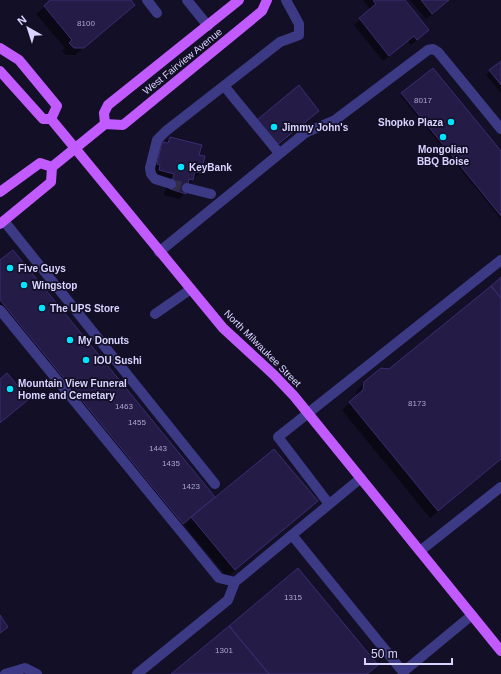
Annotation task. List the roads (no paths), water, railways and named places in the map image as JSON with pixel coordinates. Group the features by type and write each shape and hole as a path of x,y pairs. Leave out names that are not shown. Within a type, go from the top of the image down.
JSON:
{"main road":[{"name":"West Fairview Avenue","path":"239,0 108,105 104,113 104,124 123,125 262,11 267,0"},
{"path":"0,48 19,60 57,106 51,119"},
{"name":"North Milwaukee Street","path":"0,71 43,119 51,119 223,328 274,375 308,413 501,651"},
{"path":"2,223 51,182 52,167 104,124"},
{"path":"0,192 40,163 52,167"}],"street":[{"path":"147,0 157,13"},
{"path":"187,0 208,26"},
{"path":"171,184 156,179 151,174 150,168 157,140 166,131 225,87 280,42 298,35 298,24 290,5 286,0"},
{"path":"159,252 305,133 335,120 428,50 433,49 438,52 501,129"},
{"path":"225,87 279,154"},
{"path":"187,188 211,194"},
{"path":"2,223 215,484"},
{"path":"329,504 278,437 501,260"},
{"path":"155,314 191,289"},
{"path":"0,310 219,578 235,582"},
{"path":"137,674 228,600 235,582 361,478"},
{"path":"420,551 501,486"},
{"path":"292,535 403,672 472,615"},
{"path":"5,674 25,668 37,674"}],"tunnel":[{"path":"171,184 187,188"}],"place":[{"name":"Shopko Plaza","path":"451,122"},
{"name":"Jimmy John's","path":"274,127"},
{"name":"Mongolian BBQ Boise","path":"443,137"},
{"name":"KeyBank","path":"181,167"},
{"name":"Five Guys","path":"10,268"},
{"name":"Wingstop","path":"24,285"},
{"name":"The UPS Store","path":"42,308"},
{"name":"My Donuts","path":"70,340"},
{"name":"IOU Sushi","path":"86,360"},
{"name":"Mountain View Funeral Home and Cemetary","path":"10,389"}]}
